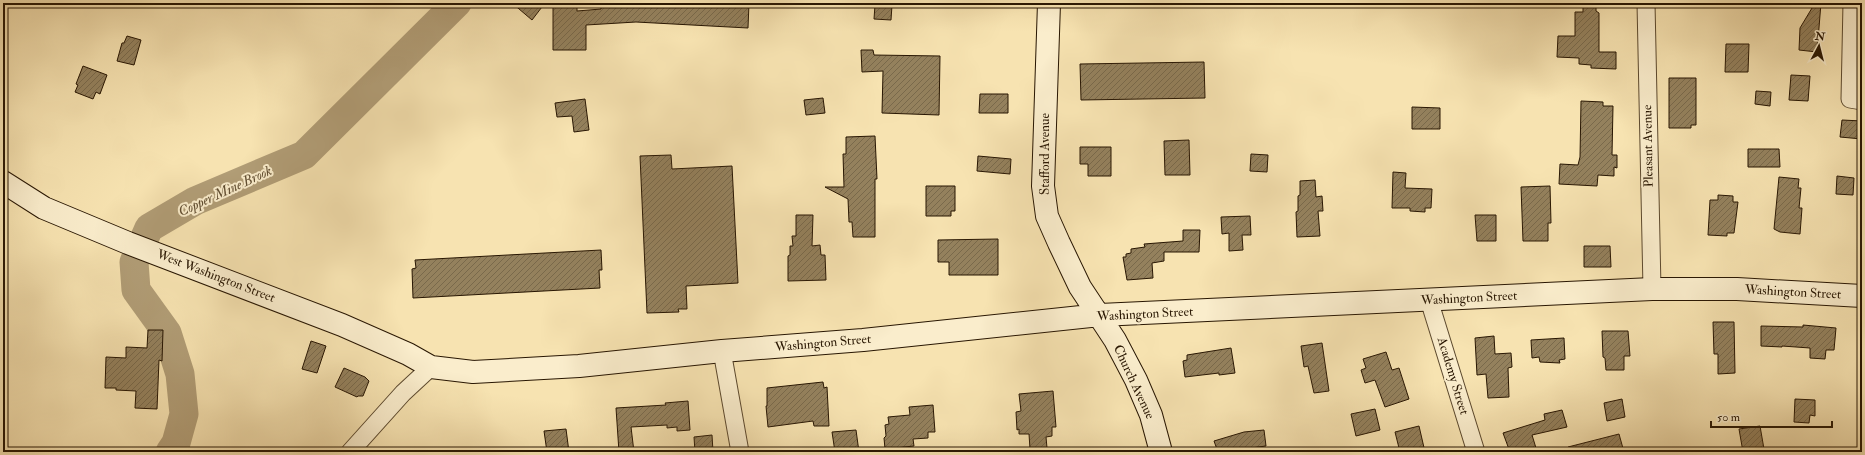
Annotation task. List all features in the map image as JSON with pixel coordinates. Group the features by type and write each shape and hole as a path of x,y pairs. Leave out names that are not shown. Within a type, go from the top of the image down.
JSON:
{"main road":[{"name":"Stafford Avenue","path":"1049,3 1043,186 1047,216 1080,287 1100,315"},
{"name":"West Washington Street","path":"3,182 44,208 128,243 342,325 408,354 431,367"},
{"name":"Washington Street","path":"431,367 473,372 579,366 722,351 862,340 1100,315 1652,289 1737,289 1862,296"},
{"name":"Church Avenue","path":"1100,315 1136,380 1151,415 1161,452"}],"street":[{"name":"Pleasant Avenue","path":"1646,3 1652,289"},
{"path":"1852,3 1850,99 1862,101"},
{"name":"Academy Street","path":"1430,300 1476,452"},
{"path":"722,351 740,452"},
{"path":"350,452 403,393 431,367"}],"building":[{"path":"512,3 545,3 532,20"},
{"path":"553,3 577,3 577,11 601,9 601,3 749,3 748,28 636,22 586,25 586,50 553,50"},
{"path":"1815,3 1821,3 1817,52 1799,50 1800,28"},
{"path":"1583,4 1596,4 1596,11 1599,13 1599,52 1616,52 1616,69 1591,68 1591,65 1579,64 1579,58 1557,57 1558,36 1575,36 1575,12 1583,12"},
{"path":"875,5 892,5 891,20 874,19"},
{"path":"127,36 141,40 134,65 117,61 122,43 124,43"},
{"path":"1726,44 1749,44 1748,72 1725,72"},
{"path":"861,50 873,50 874,55 940,56 939,115 882,113 883,71 862,72"},
{"path":"1204,62 1205,98 1081,100 1080,64"},
{"path":"83,66 107,75 100,94 96,92 93,99 75,92 78,85 76,84"},
{"path":"1791,75 1810,76 1808,101 1789,100"},
{"path":"1669,78 1696,78 1696,125 1691,125 1691,128 1669,128"},
{"path":"1756,91 1771,92 1770,106 1755,104"},
{"path":"980,94 1008,94 1008,113 979,113"},
{"path":"823,98 825,113 806,115 804,100"},
{"path":"585,99 589,130 574,132 572,116 557,117 555,103"},
{"path":"1581,101 1603,102 1603,106 1613,106 1612,155 1617,155 1617,168 1614,167 1614,176 1598,175 1597,186 1559,184 1560,164 1578,165 1580,157"},
{"path":"1412,107 1440,108 1440,129 1412,129"},
{"path":"1842,120 1862,121 1862,139 1840,137"},
{"path":"875,136 877,179 875,179 875,237 853,237 852,222 849,222 848,199 825,187 844,187 843,154 846,154 846,137"},
{"path":"1189,140 1190,175 1165,175 1164,141"},
{"path":"1080,147 1111,147 1111,176 1088,176 1088,164 1080,164"},
{"path":"1748,149 1779,149 1780,167 1748,167"},
{"path":"1251,154 1268,155 1267,172 1250,171"},
{"path":"671,155 672,169 732,166 738,283 686,286 687,309 678,309 679,312 647,313 640,156"},
{"path":"978,156 1011,159 1010,174 977,171"},
{"path":"1393,172 1406,173 1405,188 1432,189 1431,208 1425,208 1425,212 1410,211 1410,208 1392,208"},
{"path":"1837,176 1854,178 1853,195 1836,194"},
{"path":"1779,177 1799,179 1798,188 1801,188 1799,208 1802,208 1800,234 1780,232 1774,229"},
{"path":"1315,180 1316,197 1322,196 1323,211 1318,211 1320,236 1297,237 1296,212 1298,211 1300,181"},
{"path":"926,186 955,186 955,211 951,211 951,216 926,216"},
{"path":"1550,186 1551,223 1548,223 1548,241 1523,241 1521,187"},
{"path":"1718,195 1733,196 1733,202 1738,202 1734,233 1727,233 1727,236 1708,235 1710,200 1718,200"},
{"path":"796,215 813,215 812,246 820,245 821,255 825,255 826,280 788,281 788,256 790,255 790,246 793,246 792,236 796,236"},
{"path":"1475,215 1496,215 1496,241 1477,241"},
{"path":"1250,216 1251,235 1242,235 1243,250 1229,251 1229,233 1222,234 1221,217"},
{"path":"1183,230 1200,230 1199,252 1164,252 1164,261 1152,263 1153,278 1127,280 1123,257 1126,257 1126,254 1131,253 1131,249 1145,247 1144,244 1183,241"},
{"path":"998,239 998,275 949,275 949,262 938,262 938,240"},
{"path":"1584,246 1610,246 1611,267 1584,267"},
{"path":"601,250 602,270 599,270 600,288 413,298 412,269 416,268 415,260"},
{"path":"1713,322 1734,322 1735,373 1718,374 1718,354 1714,354"},
{"path":"1803,325 1836,328 1834,350 1826,350 1825,359 1810,358 1810,348 1761,346 1761,326 1803,327"},
{"path":"148,330 163,330 162,361 159,360 157,409 135,408 136,391 105,388 106,357 126,358 126,347 147,348"},
{"path":"1602,331 1628,331 1630,356 1624,356 1624,370 1606,370 1605,358 1603,357"},
{"path":"1494,336 1495,354 1511,353 1512,367 1508,368 1509,397 1488,398 1486,374 1477,375 1475,338"},
{"path":"1564,338 1565,359 1559,360 1560,363 1540,362 1539,357 1532,358 1531,340"},
{"path":"311,341 326,346 317,373 302,369"},
{"path":"1322,343 1329,391 1314,393 1308,366 1304,367 1301,346"},
{"path":"1231,348 1235,373 1219,375 1219,373 1185,377 1183,361 1187,360 1187,355"},
{"path":"1386,352 1392,370 1399,368 1409,399 1385,407 1375,380 1365,383 1361,370 1366,368 1363,359"},
{"path":"344,368 365,377 369,381 363,396 357,397 335,387"},
{"path":"823,382 824,388 827,387 829,426 814,426 813,421 768,427 766,406 767,388"},
{"path":"1053,391 1056,427 1052,427 1052,436 1046,437 1047,448 1030,449 1029,434 1019,434 1019,429 1017,430 1016,412 1021,411 1019,394"},
{"path":"1622,399 1625,417 1607,421 1604,403"},
{"path":"1795,399 1815,400 1815,416 1810,415 1809,423 1794,422"},
{"path":"688,401 690,430 677,431 677,427 667,428 667,425 631,427 634,452 619,452 616,408 666,405 665,403"},
{"path":"933,405 935,432 928,432 928,438 913,439 914,446 885,449 885,425 889,424 888,417 910,415 909,407"},
{"path":"1375,409 1380,430 1356,436 1351,414"},
{"path":"1562,410 1567,427 1532,435 1536,448 1525,452 1510,452 1503,433 1545,420 1544,414"},
{"path":"1419,426 1425,452 1400,452 1395,432"},
{"path":"1760,426 1764,449 1743,452 1739,429"},
{"path":"566,429 569,452 547,452 544,431"},
{"path":"856,430 859,452 835,452 832,432"},
{"path":"1264,430 1266,446 1243,449 1244,452 1218,452 1214,441 1244,432"},
{"path":"1619,434 1624,452 1568,452 1568,447"},
{"path":"712,435 713,452 695,452 694,437"}],"waterway":[{"name":"Copper Mine Brook","path":"170,452 176,443 184,414 180,374 167,333 136,290 134,262 149,228 195,201 304,155 457,3"}]}
